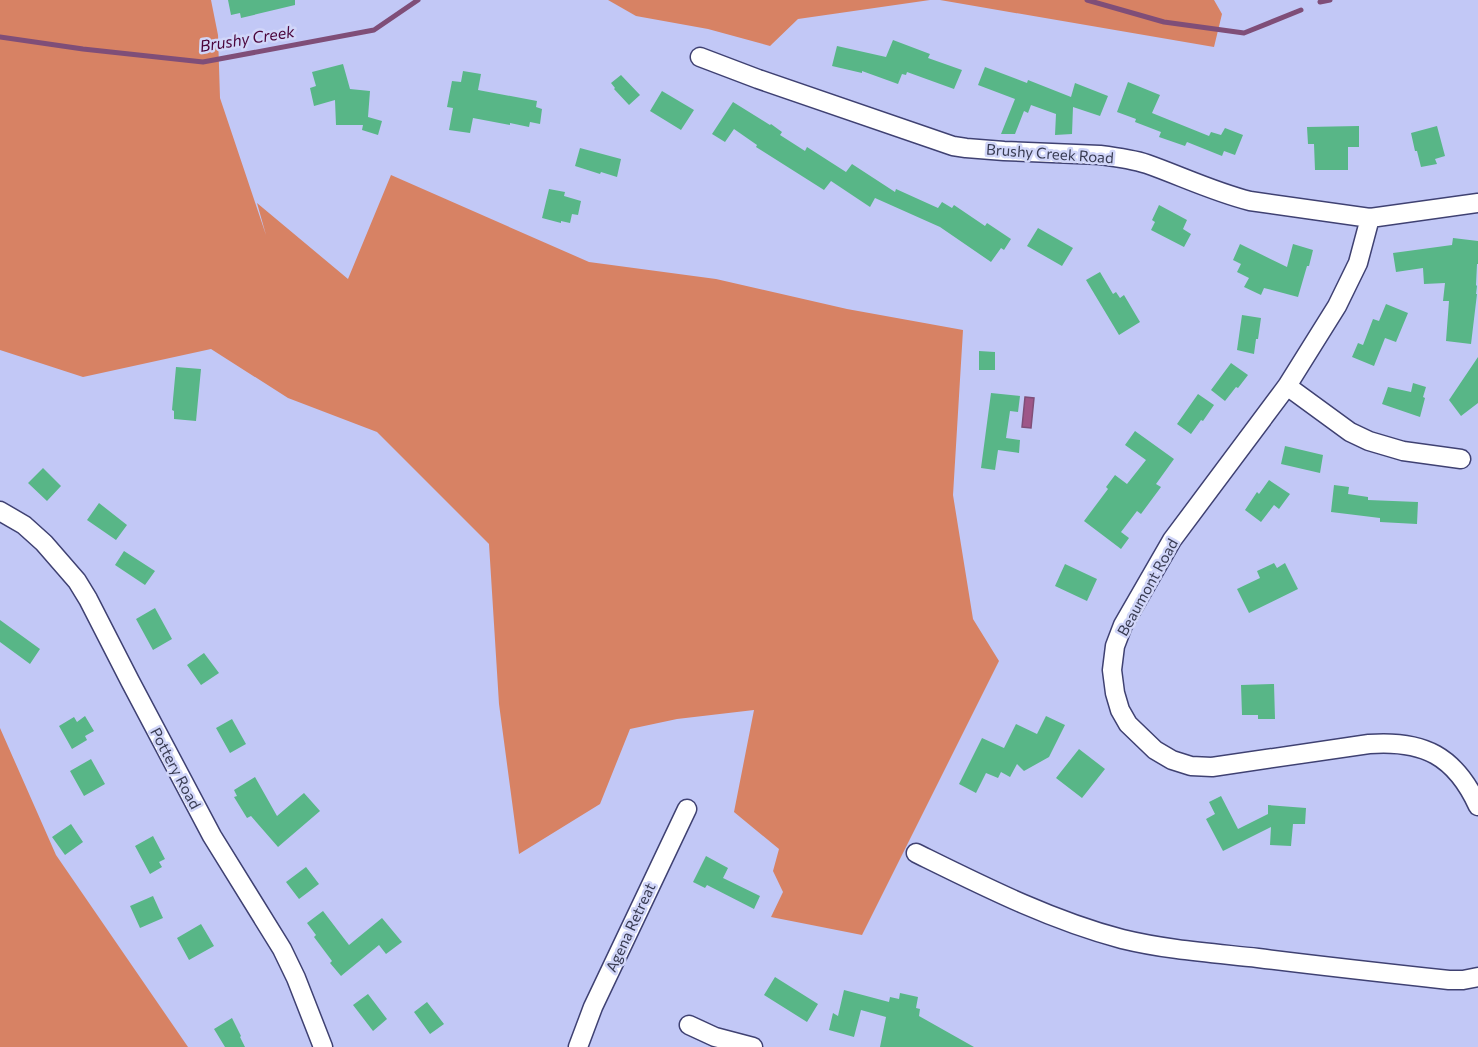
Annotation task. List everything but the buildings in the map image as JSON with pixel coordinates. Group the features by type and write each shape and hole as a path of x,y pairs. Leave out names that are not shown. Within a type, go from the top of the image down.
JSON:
{"street":[{"name":"Brushy Creek Road","path":"700,57 758,80 953,146 1115,157 1146,164 1250,201 1370,218 1478,203"},
{"name":"Beaumont Road","path":"1370,218 1358,263 1342,295 1287,386 1172,540 1123,625 1115,646 1112,670 1115,693 1120,710 1128,724 1155,750 1172,760 1212,767 1369,744 1388,742 1406,744 1424,749 1442,758 1457,771 1470,788 1478,806"},
{"path":"1287,386 1350,432 1369,441 1403,452 1461,459"},
{"name":"Pottery Road","path":"0,511 24,525 44,543 88,599 212,836 282,949 296,978 322,1047"},
{"name":"Agena Retreat","path":"578,1047 592,1007 687,809"},
{"path":"916,853 1015,901 1079,926 1122,939 1156,946 1449,980 1478,977"},
{"path":"688,1025 753,1047"}],"shaded area":[{"path":"0,0 211,0 218,35 220,98 266,235 257,203 348,279 391,175 589,262 716,279 847,309 963,330 953,495 973,619 999,661 862,935 771,917 783,892 773,871 779,849 734,812 754,710 677,719 630,729 600,804 519,854 499,704 489,544 377,432 288,398 211,349 83,377 0,350"},
{"path":"608,0 930,0 798,19 770,46 708,29 636,16"},
{"path":"940,0 1214,0 1222,14 1214,47"},
{"path":"1025,397 1034,398 1031,428 1022,427"},
{"path":"0,728 56,855 188,1047 0,1047"}],"waterway":[{"name":"Brushy Creek","path":"0,37 203,62 374,30 418,0"},
{"name":"Brushy Creek","path":"1087,0 1164,22 1244,33 1301,10"},
{"name":"Brushy Creek","path":"1320,2 1330,0"}]}
